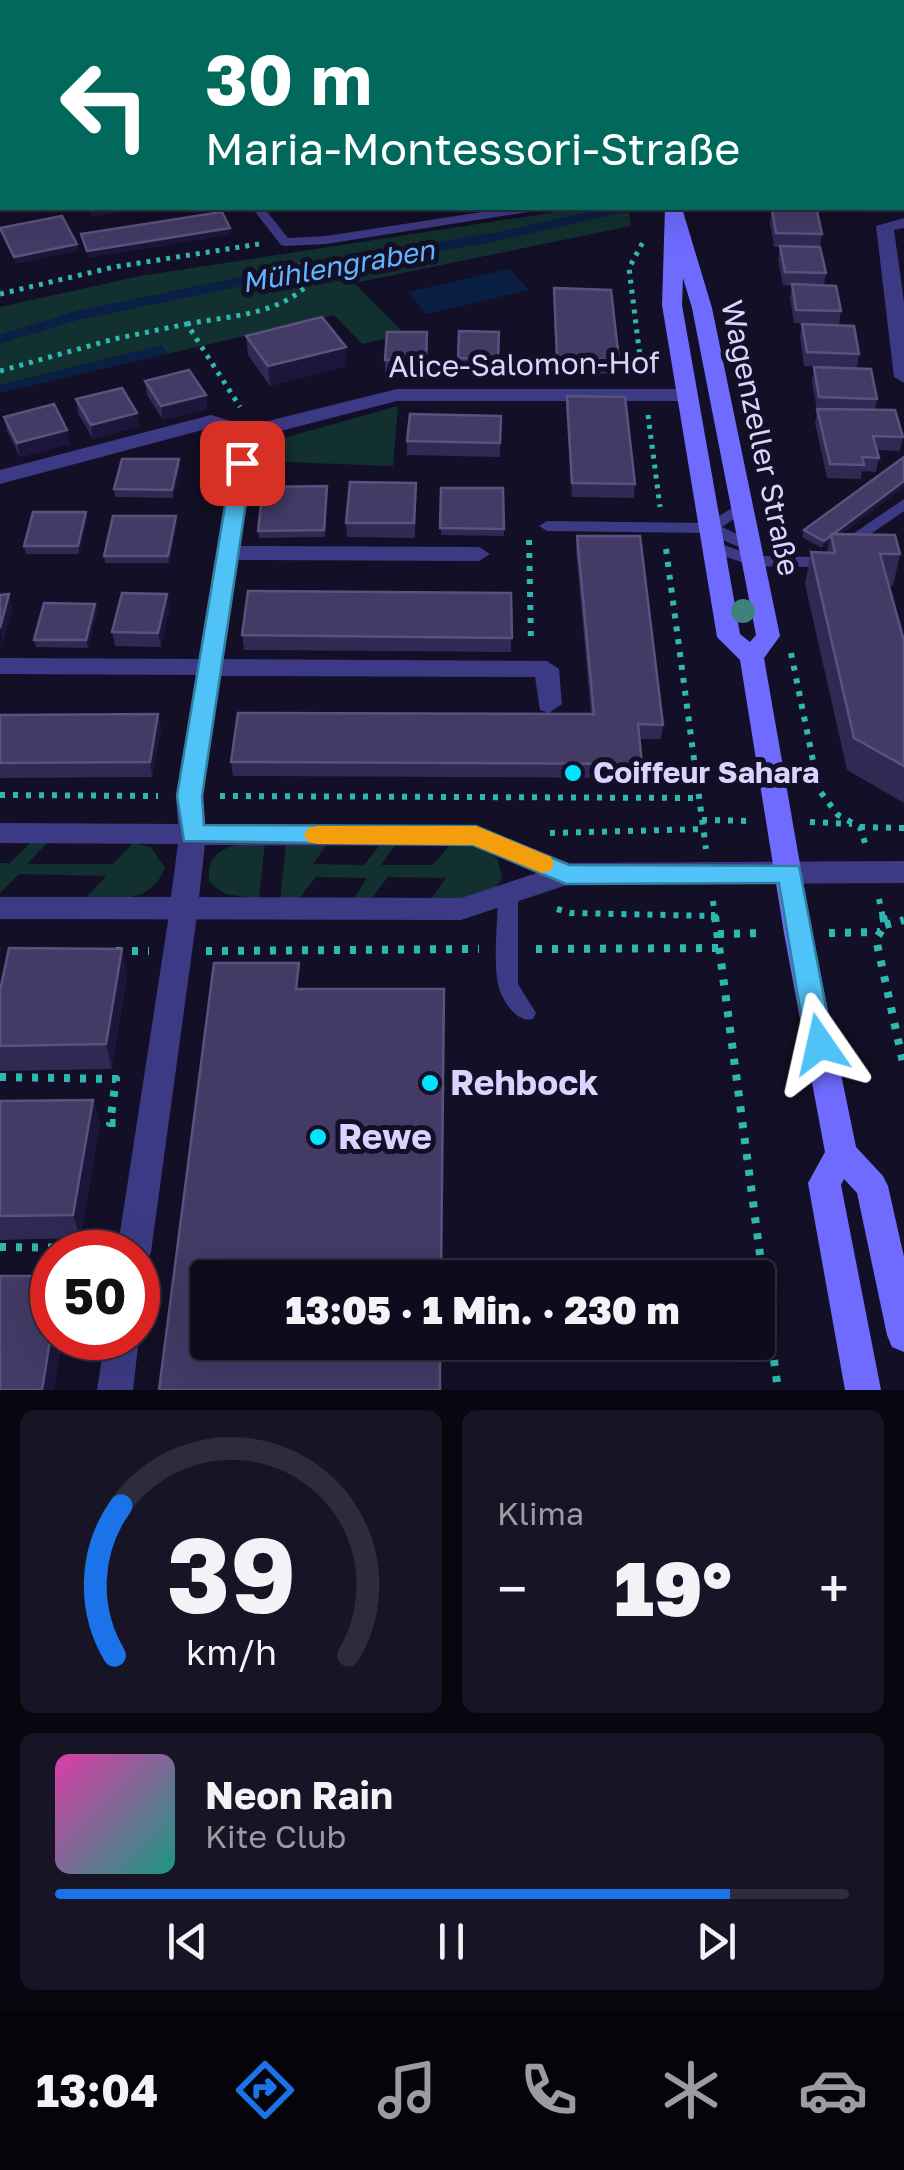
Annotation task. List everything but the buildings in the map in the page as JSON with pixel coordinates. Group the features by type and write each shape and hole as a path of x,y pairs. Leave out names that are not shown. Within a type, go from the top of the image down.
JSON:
{"main road":[{"name":"Wagenzeller Straße","path":"674,216 672,306 730,637 752,657 841,1154"},
{"name":"Wagenzeller Straße","path":"674,216 702,308 768,636 752,657"},
{"path":"863,1390 824,1183 841,1154 872,1186 904,1335"}],"street":[{"path":"904,223 885,226 904,378"},
{"name":"Alice-Salomon-Hof","path":"0,477 211,421 246,432 397,395 687,395"},
{"path":"137,1230 179,951 193,835 190,796 246,432"},
{"path":"228,553 479,554"},
{"path":"0,666 547,669 549,704"},
{"path":"0,833 476,836 566,874"},
{"path":"0,908 462,909 566,874 904,872"},
{"path":"114,1390 119,1360"}],"lane":[{"path":"260,210 285,242 326,240 515,210"},
{"path":"713,538 741,508"},
{"path":"547,526 663,528 713,538 752,554 823,562 902,508"},
{"path":"720,578 752,554"},
{"path":"508,894 508,985 526,1014"}],"path":[{"path":"651,228 629,268 778,1390"},
{"path":"0,294 200,251 285,242"},
{"path":"0,371 114,339 282,304 304,294 310,282 296,261"},
{"path":"188,324 237,398 246,432"},
{"path":"532,669 528,539 547,526"},
{"path":"0,795 699,798"},
{"path":"280,835 284,796"},
{"path":"885,925 874,872 857,826 904,828"},
{"path":"532,834 704,829"},
{"path":"508,894 571,914 715,916"},
{"path":"268,952 272,908"},
{"path":"904,920 885,925 876,939 904,1066"},
{"path":"99,951 720,948"},
{"path":"0,1077 116,1079 110,1123 154,1124"},
{"path":"0,1247 30,1247"}],"green space":[{"path":"569,210 628,210 631,226 354,283 405,334 362,344 334,315 167,354 161,346 0,385 0,307 140,276"},
{"path":"398,406 393,466 256,461 254,452 262,444"},
{"path":"30,843 47,843 27,864 113,864 133,843 151,847 165,868 151,888 132,897 86,898 106,876 19,874 0,893 0,863 10,863"},
{"path":"265,843 259,899 225,894 209,882 212,860 225,849"},
{"path":"286,844 327,844 313,864 364,865 380,845 396,844 381,865 433,865 450,845 476,845 497,858 502,878 480,897 430,900 446,878 388,877 370,900 352,901 367,878 316,877 297,901 280,900"}],"water":[{"path":"509,269 529,290 426,314 408,292"},
{"path":"162,345 167,354 0,393 0,385"}],"waterway":[{"name":"Mühlengraben","path":"477,241 616,210"},
{"name":"Mühlengraben","path":"0,339 79,315 288,272 488,238"}],"slow traffic":[{"path":"317,835 476,836 542,864"}],"place":[{"name":"Coiffeur Sahara","path":"573,773"},
{"name":"Rehbock","path":"430,1083"},
{"name":"Rewe","path":"318,1137"}],"route":[{"path":"242,463 190,796 193,835 476,836 566,874 790,873 820,1044"}]}
